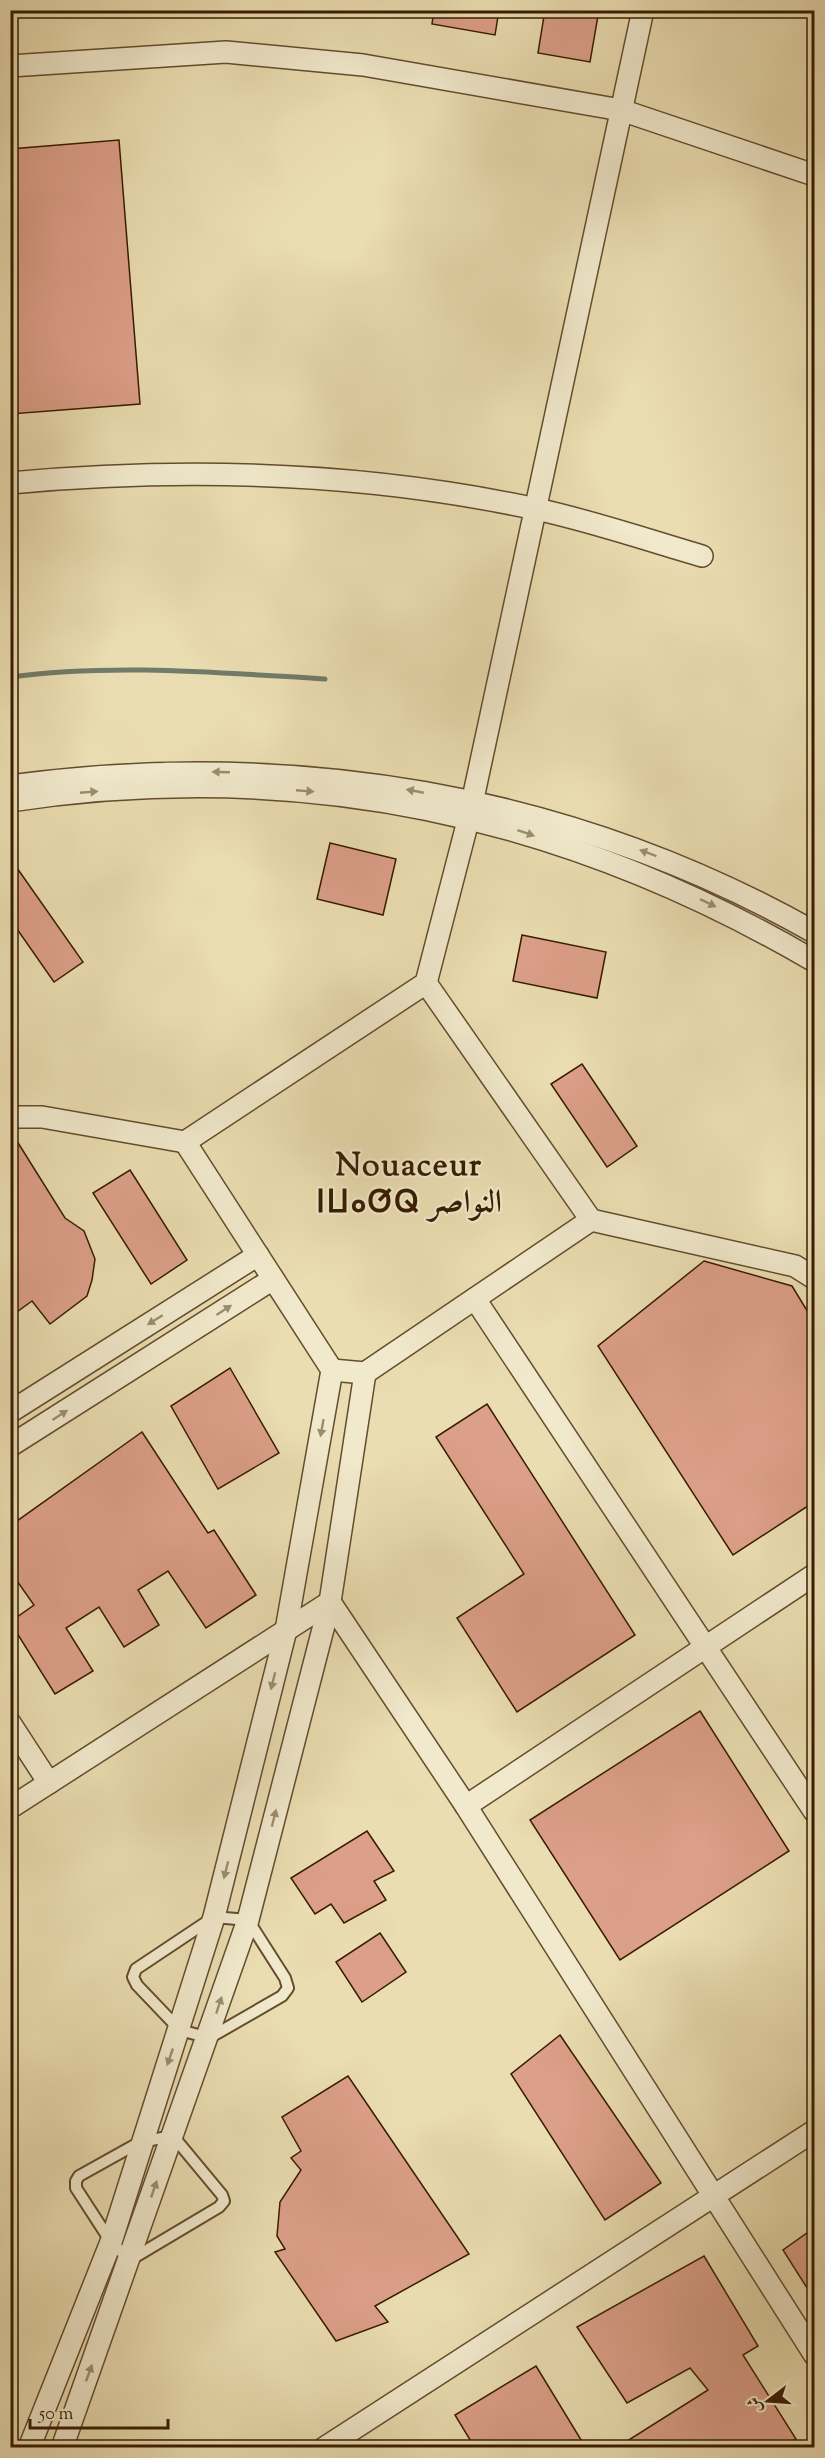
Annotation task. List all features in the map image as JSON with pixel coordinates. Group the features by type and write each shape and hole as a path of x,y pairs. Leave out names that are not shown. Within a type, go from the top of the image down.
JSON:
{"street":[{"path":"10,1117 42,1117 185,1142 426,983 471,810 643,10"},
{"path":"10,66 226,52 363,65 621,110 814,175"},
{"path":"10,483 183,474 284,475 398,487 536,509 702,556"},
{"path":"10,786 267,788 471,810 514,810 608,838 689,868 768,905 814,932"},
{"path":"10,801 61,786"},
{"path":"471,810 680,890 756,927 814,961"},
{"path":"426,983 591,1220 795,1266 814,1278"},
{"path":"29,2448 111,2242 140,2142 180,2030 214,1917 286,1630 333,1370 185,1142"},
{"path":"333,1370 365,1373 591,1220"},
{"path":"10,1412 258,1255"},
{"path":"10,1446 273,1279"},
{"path":"475,1299 708,1647 814,1811"},
{"path":"62,2448 209,2038 248,1920 330,1602 365,1373"},
{"path":"466,1806 814,1575"},
{"path":"10,1808 330,1602"},
{"path":"330,1602 466,1806 814,2354"},
{"path":"10,1723 49,1783"},
{"path":"324,2448 814,2131"}],"lane":[{"path":"214,1917 248,1920 285,1978 288,1988 282,1995 209,2038 180,2030 137,1985 133,1977 134,1972 214,1917"},
{"path":"173,2136 222,2195 224,2201 219,2207 130,2260 111,2242 76,2188 76,2181 79,2176 140,2142 173,2136"}],"building":[{"path":"434,10 499,10 495,35 432,24"},
{"path":"545,10 599,10 590,62 538,53"},
{"path":"119,140 140,404 10,414 10,149"},
{"path":"330,843 396,859 383,915 317,899"},
{"path":"10,858 83,962 54,982 10,919"},
{"path":"522,935 606,952 597,998 513,981"},
{"path":"582,1064 637,1146 607,1167 551,1084"},
{"path":"10,1130 65,1218 84,1231 95,1259 87,1296 50,1324 32,1301 10,1317"},
{"path":"130,1170 187,1260 151,1284 93,1193"},
{"path":"704,1261 792,1286 814,1322 814,1502 733,1555 598,1346"},
{"path":"230,1368 279,1453 218,1489 171,1406"},
{"path":"487,1404 635,1635 517,1712 457,1618 524,1574 436,1437"},
{"path":"142,1432 208,1533 214,1530 256,1595 206,1628 168,1571 138,1590 159,1625 124,1647 99,1607 66,1628 93,1671 55,1694 10,1622 34,1605 10,1571 10,1526"},
{"path":"700,1711 789,1851 620,1960 530,1820"},
{"path":"367,1831 394,1871 374,1881 386,1900 344,1923 331,1904 315,1914 291,1878"},
{"path":"380,1933 406,1972 362,2002 336,1962"},
{"path":"560,2035 661,2183 605,2220 511,2074"},
{"path":"348,2076 469,2254 375,2306 388,2322 336,2341 275,2252 285,2249 277,2236 280,2202 301,2170 291,2158 301,2151 282,2117"},
{"path":"814,2228 814,2299 783,2250"},
{"path":"704,2256 758,2346 743,2355 796,2439 782,2448 616,2448 708,2390 690,2368 627,2403 577,2327"},
{"path":"536,2366 586,2448 475,2448 455,2415"}],"waterway":[{"path":"10,677 88,671 168,670 325,679"}],"district":[{"name":"Nouaceur ⵏⵡⴰⵚⵕ النواصر","path":"409,1182"}]}
